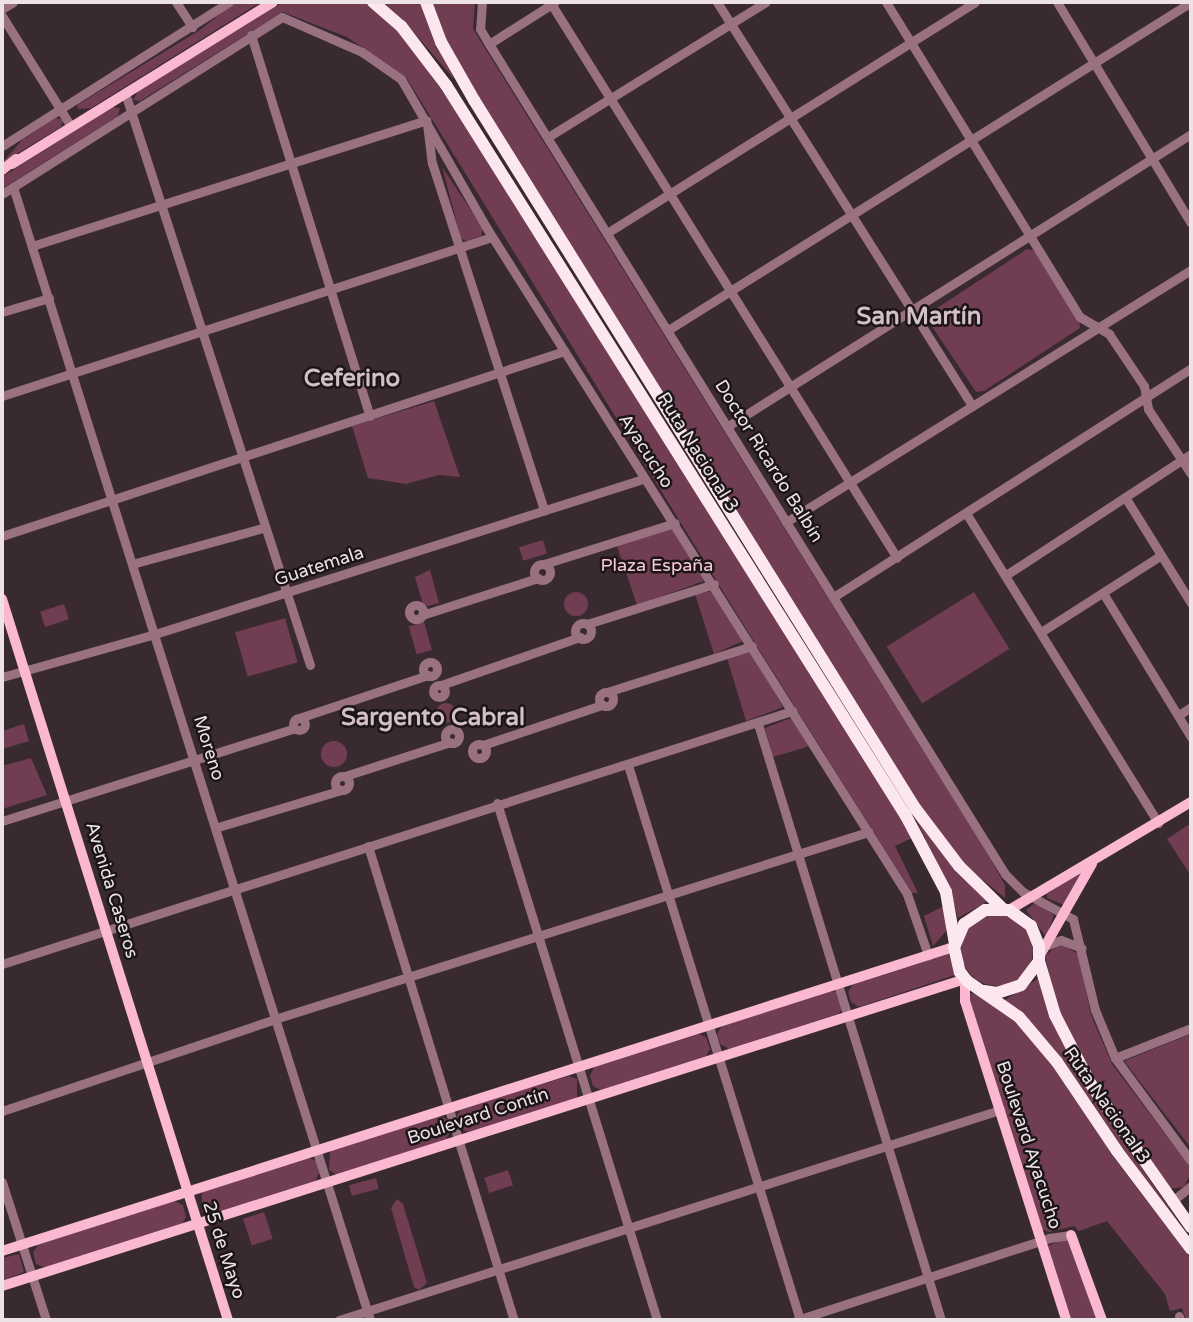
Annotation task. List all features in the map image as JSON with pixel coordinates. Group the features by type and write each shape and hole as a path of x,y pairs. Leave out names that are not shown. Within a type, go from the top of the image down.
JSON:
{"highway":[{"name":"Ruta Nacional 3","path":"373,2 401,26 454,97 906,816 946,892 955,945"},
{"name":"Ruta Nacional 3","path":"426,2 469,91 915,808 959,866 1006,909 1031,926 1041,954 1055,1015 1090,1083 1191,1227"},
{"path":"965,979 955,945 974,915 1006,909"},
{"path":"984,991 997,993 1021,985 1041,954"},
{"name":"Ruta Nacional 3","path":"965,979 1018,1017 1058,1062 1117,1152 1191,1249"}],"main road":[{"path":"7,167 70,125 272,2"},
{"path":"7,167 126,96 162,71"},
{"name":"Avenida Caseros","path":"2,599 187,1191"},
{"path":"1006,909 1035,897 1191,802"},
{"path":"1041,954 1092,864"},
{"name":"Boulevard Contín","path":"2,1251 955,945"},
{"name":"Boulevard Contín","path":"2,1286 965,979"},
{"name":"Boulevard Ayacucho","path":"965,979 965,1001 1066,1320"},
{"name":"25 de Mayo","path":"187,1191 228,1320"},
{"name":"Boulevard Ayacucho","path":"1071,1235 1102,1320"}],"street":[{"path":"2,9 13,2"},
{"path":"176,2 192,26"},
{"path":"2,146 229,2"},
{"name":"Doctor Ricardo Balbín","path":"482,2 480,29 488,44 786,522 835,596 1005,874 1017,888 1064,912"},
{"path":"488,44 552,2 897,558"},
{"path":"717,2 972,406"},
{"path":"548,137 766,2"},
{"path":"886,2 973,138 1080,317 1110,334 1144,386 1148,409 1191,474"},
{"path":"607,233 975,2"},
{"path":"1057,2 1155,157 1191,223"},
{"path":"668,330 1191,2"},
{"path":"2,16 70,125"},
{"name":"Ayacucho","path":"251,35 282,17 380,64 401,79 492,237 643,479 714,584 868,832 916,913 928,955"},
{"path":"2,194 251,35 370,416"},
{"path":"126,96 239,457 310,665"},
{"path":"32,246 426,120 432,163 544,510"},
{"path":"728,426 1191,134"},
{"name":"Moreno","path":"13,187 218,827 369,1316"},
{"path":"2,396 492,237"},
{"path":"786,522 1191,270"},
{"path":"2,313 49,298"},
{"path":"2,536 564,351"},
{"path":"835,596 1191,368"},
{"path":"1006,575 1191,454"},
{"name":"Guatemala","path":"2,677 155,634 643,479"},
{"path":"1125,497 1191,603"},
{"path":"966,513 1158,823"},
{"path":"422,615 550,574 544,564 675,523"},
{"path":"132,564 262,527"},
{"path":"1041,632 1160,556"},
{"path":"441,685 589,635 587,624 714,584"},
{"path":"1103,593 1191,737"},
{"path":"483,745 613,701 607,692 752,646"},
{"path":"2,821 305,726 299,718 428,675"},
{"path":"1179,715 1191,707"},
{"path":"2,964 237,891 497,803 628,765 792,711"},
{"path":"758,724 840,982 887,1147 941,1320"},
{"path":"218,827 341,790 335,781 345,776 450,742"},
{"path":"628,765 799,1320 1041,1240 1071,1235"},
{"path":"497,803 657,1320"},
{"path":"2,1111 278,1018 868,832"},
{"path":"368,846 514,1320"},
{"path":"1064,912 1073,919 1095,1010 1115,1058 1191,1161"},
{"path":"1041,954 1061,940 1082,948"},
{"path":"1115,1058 1191,1028"},
{"path":"339,1320 369,1316 499,1270 1000,1110"},
{"path":"2,1182 24,1244 46,1320"},
{"path":"1171,1202 1191,1186"}],"green space":[{"path":"235,2 261,2 91,108 78,109 77,105 200,30"},
{"path":"283,2 364,2 400,33 457,111 914,837 895,846 918,893 912,893 758,648 406,77 347,37 283,12 140,101 133,100 138,91"},
{"path":"380,2 420,2 454,79 405,22"},
{"path":"431,2 475,2 473,29 987,853 1005,885 1005,898 963,864 922,810 476,94 444,38"},
{"path":"112,107 120,108 118,116 2,189 2,177"},
{"path":"56,118 63,120 61,127 2,163 22,140"},
{"path":"442,167 483,228 481,236 466,241 461,238"},
{"path":"1027,249 1037,251 1079,319 1080,328 984,391 976,392 929,322 928,314"},
{"path":"434,401 460,477 439,475 406,484 368,478 352,426"},
{"name":"Plaza España","path":"673,529 704,581 637,605 617,546"},
{"path":"543,540 547,553 523,561 519,547"},
{"path":"430,570 439,603 428,606 423,604 415,577"},
{"path":"712,591 743,641 714,654 695,594"},
{"path":"576,592 587,599 588,604 581,615 576,616 565,609 564,604 571,593"},
{"path":"974,592 1010,649 922,703 887,647"},
{"path":"64,604 69,619 45,627 40,612"},
{"path":"285,618 298,662 248,677 235,632"},
{"path":"424,622 432,650 417,654 409,626"},
{"path":"750,652 783,707 746,721 727,658"},
{"path":"442,703 450,703 456,713 450,723 442,723 436,717 436,709"},
{"path":"791,718 810,746 773,757 765,728"},
{"path":"24,724 29,741 2,749 2,731"},
{"path":"334,741 343,745 347,754 343,763 334,767 325,763 321,754 325,745"},
{"path":"31,758 47,795 2,809 2,766"},
{"path":"914,816 988,901 958,918 950,889"},
{"path":"1191,823 1191,876 1167,839"},
{"path":"1083,871 1064,905 1047,898 1047,894"},
{"path":"1036,902 1054,915 1046,937 1026,910"},
{"path":"946,905 947,930 933,946 924,916"},
{"path":"1004,914 1023,924 1031,936 1031,964 1023,976 1011,984 990,986 971,976 963,964 961,943 971,924 983,916"},
{"path":"1060,943 1078,954 1091,1015 1112,1064 1188,1164 1191,1173 1184,1187 1167,1189 1094,1080 1058,1012 1045,956"},
{"path":"949,954 955,975 859,1007 851,1002 848,992 853,984"},
{"path":"1039,978 1051,1016 1085,1086 1191,1240 1005,1000"},
{"path":"832,991 837,992 842,1010 838,1014 729,1049 720,1044 717,1034 722,1026"},
{"path":"976,993 1017,1021 1082,1103 1112,1155 1191,1259 1191,1320 1186,1320 1182,1308 1170,1311 1165,1294 1107,1221 1079,1231 1074,1226 1049,1232 1041,1229 968,1002 969,994"},
{"path":"699,1034 706,1037 710,1049 706,1056 601,1090 593,1086 590,1076 594,1067"},
{"path":"1191,1034 1191,1148 1124,1061"},
{"path":"569,1076 577,1079 577,1098 468,1132 460,1128 457,1116 461,1108"},
{"path":"438,1116 447,1119 451,1130 446,1140 337,1175 329,1170 330,1151"},
{"path":"307,1157 316,1161 319,1173 315,1182 209,1216 202,1212 202,1192"},
{"path":"508,1170 513,1185 489,1193 484,1178"},
{"path":"376,1178 379,1189 352,1196 349,1185"},
{"path":"397,1199 403,1204 427,1283 419,1290 414,1287 391,1208"},
{"path":"174,1201 183,1205 186,1217 182,1224 46,1268 36,1264 33,1252 39,1244"},
{"path":"264,1212 273,1239 252,1245 243,1219"},
{"path":"1067,1238 1098,1320 1070,1320 1047,1246"},
{"path":"19,1254 24,1272 2,1281 2,1258"}],"district":[{"name":"San Martín","path":"919,317"},
{"name":"Ceferino","path":"352,379"},
{"name":"Sargento Cabral","path":"433,718"}]}
